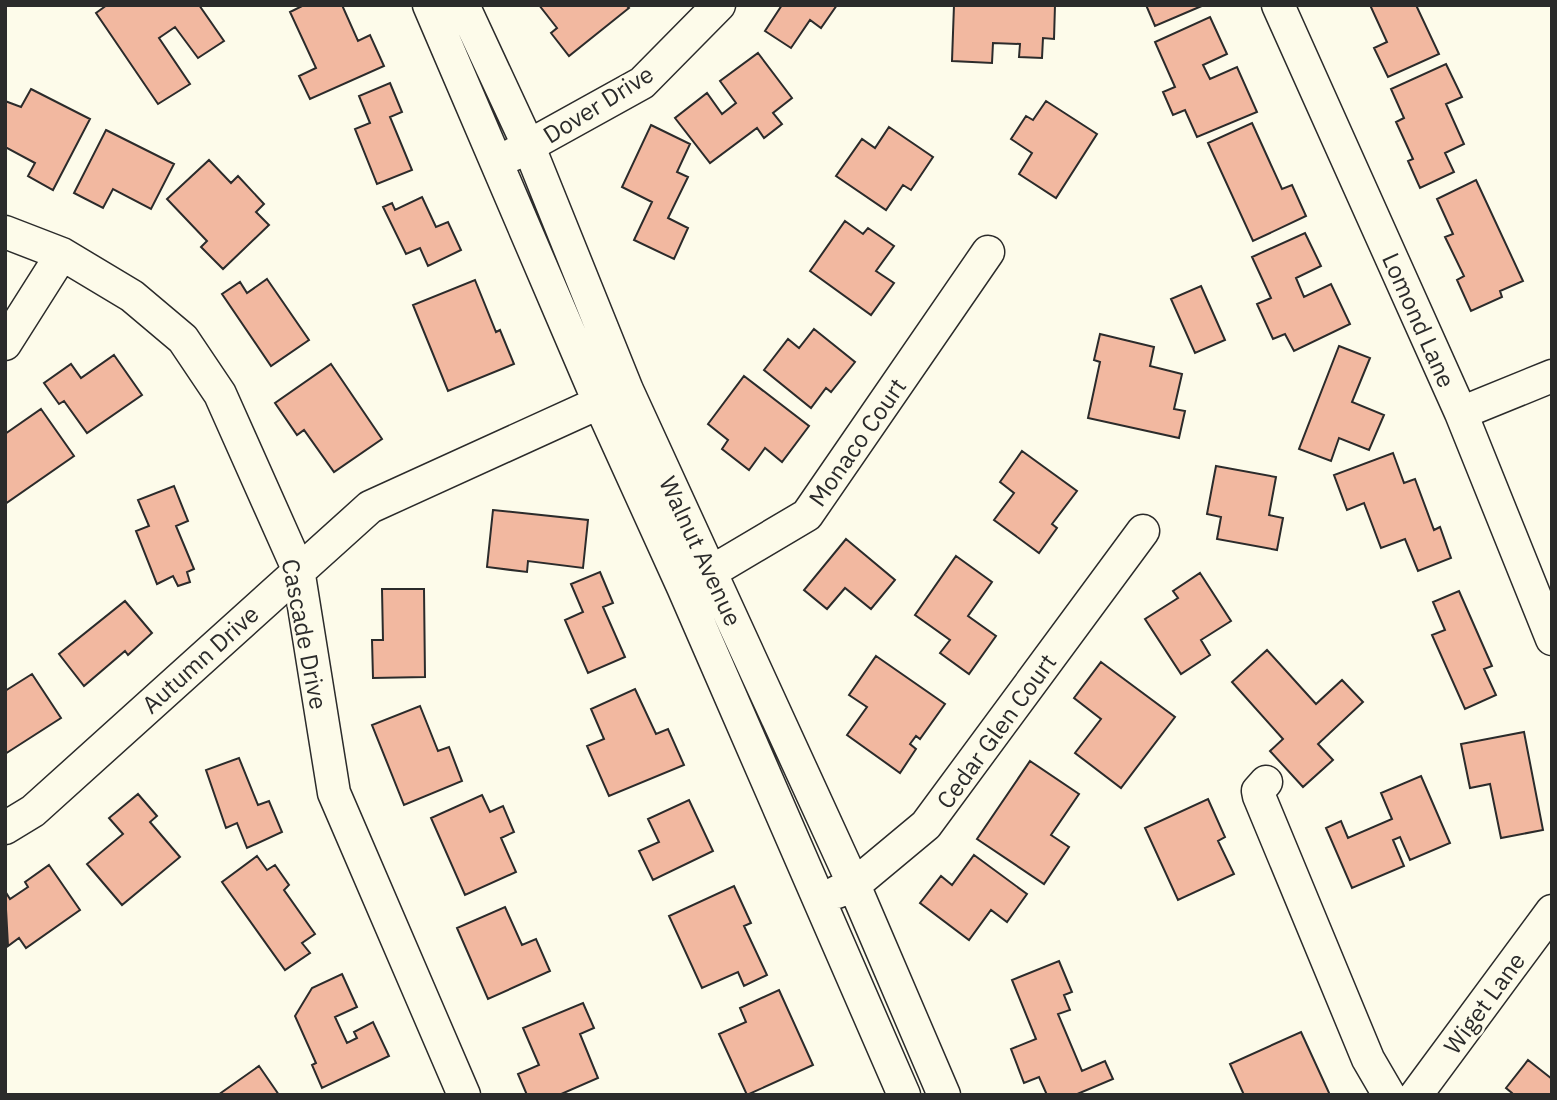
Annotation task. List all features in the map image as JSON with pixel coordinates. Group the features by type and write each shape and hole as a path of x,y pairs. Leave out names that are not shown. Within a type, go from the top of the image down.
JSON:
{"street":[{"name":"Walnut Avenue","path":"429,5 499,162 613,396 712,573 854,885 944,1095"},
{"name":"Walnut Avenue","path":"463,5 529,147 613,396 683,587 904,1095"},
{"name":"Dover Drive","path":"499,162 642,83 691,37 719,5"},
{"name":"Lomond Lane","path":"1278,5 1461,413 1552,639"},
{"name":"Cascade Drive","path":"5,232 62,254 132,296 183,339 220,394 298,569 334,793 456,1091"},
{"name":"Monaco Court","path":"683,587 712,573 807,515 989,251"},
{"path":"5,344 62,254"},
{"path":"1461,413 1552,376"},
{"name":"Autumn Drive","path":"5,828 33,811 298,569 370,507 613,396"},
{"name":"Cedar Glen Court","path":"820,900 854,885 926,825 1143,531"},
{"path":"1266,782 1258,791 1259,796 1368,1059 1389,1095"},
{"name":"Wiget Lane","path":"1416,1095 1552,911"}],"building":[{"path":"107,5 199,5 224,41 198,58 175,27 159,38 190,84 158,104 96,13"},
{"path":"304,5 342,5 358,41 370,35 384,66 310,99 299,76 316,68 290,12"},
{"path":"539,5 626,5 629,8 569,56 551,33 557,28"},
{"path":"782,5 837,5 821,28 810,20 791,48 765,31"},
{"path":"954,5 1055,5 1054,39 1043,38 1042,58 1019,57 1020,44 993,43 992,63 952,61"},
{"path":"1146,5 1204,5 1155,26"},
{"path":"1370,5 1416,5 1439,54 1388,77 1374,48 1387,42"},
{"path":"1210,17 1227,54 1203,65 1210,79 1237,67 1257,112 1197,137 1185,110 1173,115 1163,92 1175,87 1155,42"},
{"path":"758,53 792,98 773,113 782,124 764,138 757,128 710,163 675,118 707,93 722,114 736,103 720,81"},
{"path":"1446,64 1462,97 1446,104 1464,144 1445,153 1454,172 1420,188 1408,161 1413,159 1396,122 1404,118 1391,89"},
{"path":"390,83 402,112 390,117 412,170 377,184 355,129 370,123 359,96"},
{"path":"31,89 90,119 53,190 28,176 35,163 5,147 5,101 21,107"},
{"path":"1046,101 1097,134 1056,198 1019,174 1032,153 1011,139 1026,116 1033,120"},
{"path":"1252,123 1282,189 1292,185 1306,216 1253,241 1208,143"},
{"path":"651,125 690,144 677,172 688,177 668,218 688,228 674,259 634,240 652,202 622,187"},
{"path":"889,127 933,157 911,190 903,185 886,210 836,176 862,139 875,148"},
{"path":"106,130 174,164 151,209 113,189 103,208 74,193"},
{"path":"209,160 231,183 238,176 264,204 256,212 269,225 223,269 201,247 207,241 167,199"},
{"path":"1476,180 1523,281 1500,291 1502,297 1471,311 1457,280 1464,276 1445,237 1453,234 1437,199"},
{"path":"422,197 436,227 448,222 461,250 428,266 420,248 406,254 383,207 392,203 395,210"},
{"path":"845,221 863,234 868,228 894,246 876,271 894,283 871,315 810,271"},
{"path":"1305,233 1321,266 1296,278 1304,297 1331,284 1350,324 1294,351 1285,334 1273,339 1257,304 1271,298 1252,257"},
{"path":"267,279 309,340 271,366 222,294 240,282 247,293"},
{"path":"475,280 496,332 500,330 514,364 448,391 413,305"},
{"path":"1201,286 1225,340 1195,353 1171,299"},
{"path":"814,329 855,362 831,392 826,388 811,408 764,370 788,339 799,348"},
{"path":"1100,334 1154,347 1150,366 1182,374 1174,409 1185,411 1179,438 1088,418 1100,362 1094,360"},
{"path":"1339,346 1370,358 1352,402 1384,415 1369,450 1339,438 1331,461 1299,449"},
{"path":"114,355 142,395 87,433 64,401 59,404 44,383 71,364 81,378"},
{"path":"331,364 382,439 334,472 304,430 297,435 275,403"},
{"path":"744,376 809,426 782,462 765,448 749,470 722,449 728,440 708,424"},
{"path":"41,409 74,456 5,504 5,434"},
{"path":"1022,451 1077,491 1052,524 1057,528 1039,553 994,520 1014,493 1000,482"},
{"path":"1393,453 1404,483 1415,479 1434,530 1440,527 1451,558 1418,571 1405,539 1381,548 1364,503 1347,510 1334,475"},
{"path":"1216,466 1276,477 1269,515 1283,518 1277,550 1217,539 1221,517 1207,514"},
{"path":"174,486 188,521 176,526 194,569 187,572 190,582 178,586 173,576 157,584 136,531 149,526 138,500"},
{"path":"493,510 588,520 583,568 528,561 527,572 487,567"},
{"path":"846,539 895,580 871,609 845,588 827,609 804,590"},
{"path":"956,556 992,582 968,616 996,636 969,674 940,653 950,640 915,615"},
{"path":"600,572 613,603 603,607 625,657 588,673 565,620 583,612 571,584"},
{"path":"1200,573 1231,621 1201,640 1210,655 1181,674 1145,619 1178,598 1173,591"},
{"path":"382,589 424,589 425,677 373,678 372,640 383,640"},
{"path":"1459,591 1492,666 1484,669 1496,695 1465,709 1432,635 1445,630 1433,602"},
{"path":"125,601 152,633 128,655 125,651 84,686 59,654"},
{"path":"1267,650 1316,704 1342,680 1363,702 1318,744 1333,760 1303,787 1270,751 1283,739 1232,682"},
{"path":"876,656 945,704 920,739 916,736 910,744 916,749 900,773 847,735 867,707 849,695"},
{"path":"1101,662 1175,717 1121,788 1075,753 1101,719 1074,698"},
{"path":"32,674 61,718 5,754 5,691"},
{"path":"635,689 656,734 668,729 684,765 609,796 587,746 604,739 591,709"},
{"path":"420,706 438,751 449,747 462,781 404,805 372,725"},
{"path":"1524,732 1543,830 1501,838 1490,784 1470,788 1461,744"},
{"path":"239,758 258,805 269,801 282,832 247,848 237,823 226,828 206,770"},
{"path":"1030,761 1079,794 1051,835 1069,847 1044,884 977,839"},
{"path":"1421,776 1450,843 1410,860 1400,837 1393,840 1404,866 1352,888 1326,828 1341,821 1348,838 1392,819 1381,793"},
{"path":"138,794 157,816 150,822 180,857 122,905 87,864 123,834 109,818"},
{"path":"482,795 490,812 503,806 514,832 501,838 516,872 465,895 431,818"},
{"path":"1208,799 1225,837 1218,841 1234,874 1178,900 1145,828"},
{"path":"689,800 713,851 653,880 639,851 659,842 648,819"},
{"path":"974,855 1027,894 1007,922 991,910 969,940 920,903 941,876 952,885"},
{"path":"257,856 267,870 275,865 289,885 284,890 315,934 302,943 310,953 285,970 222,882"},
{"path":"49,865 80,910 26,948 19,938 8,946 5,891 10,899 28,887 25,882"},
{"path":"734,886 751,923 744,926 767,975 744,986 738,972 702,988 669,916"},
{"path":"505,907 522,945 536,939 550,971 488,999 457,928"},
{"path":"1059,961 1072,992 1064,995 1070,1010 1058,1014 1082,1071 1105,1061 1113,1079 1075,1095 1047,1095 1039,1077 1024,1083 1011,1049 1036,1039 1012,980"},
{"path":"342,974 357,1007 335,1017 347,1043 357,1038 354,1032 373,1022 389,1056 322,1088 312,1065 316,1063 295,1016 312,988"},
{"path":"779,990 813,1065 747,1095 719,1034 746,1022 740,1008"},
{"path":"583,1003 594,1028 580,1034 598,1078 559,1095 527,1095 518,1074 539,1065 523,1028"},
{"path":"1301,1032 1330,1095 1244,1095 1230,1064"},
{"path":"1528,1060 1552,1079 1552,1095 1511,1095 1506,1088"},
{"path":"259,1066 279,1095 218,1095"}]}
